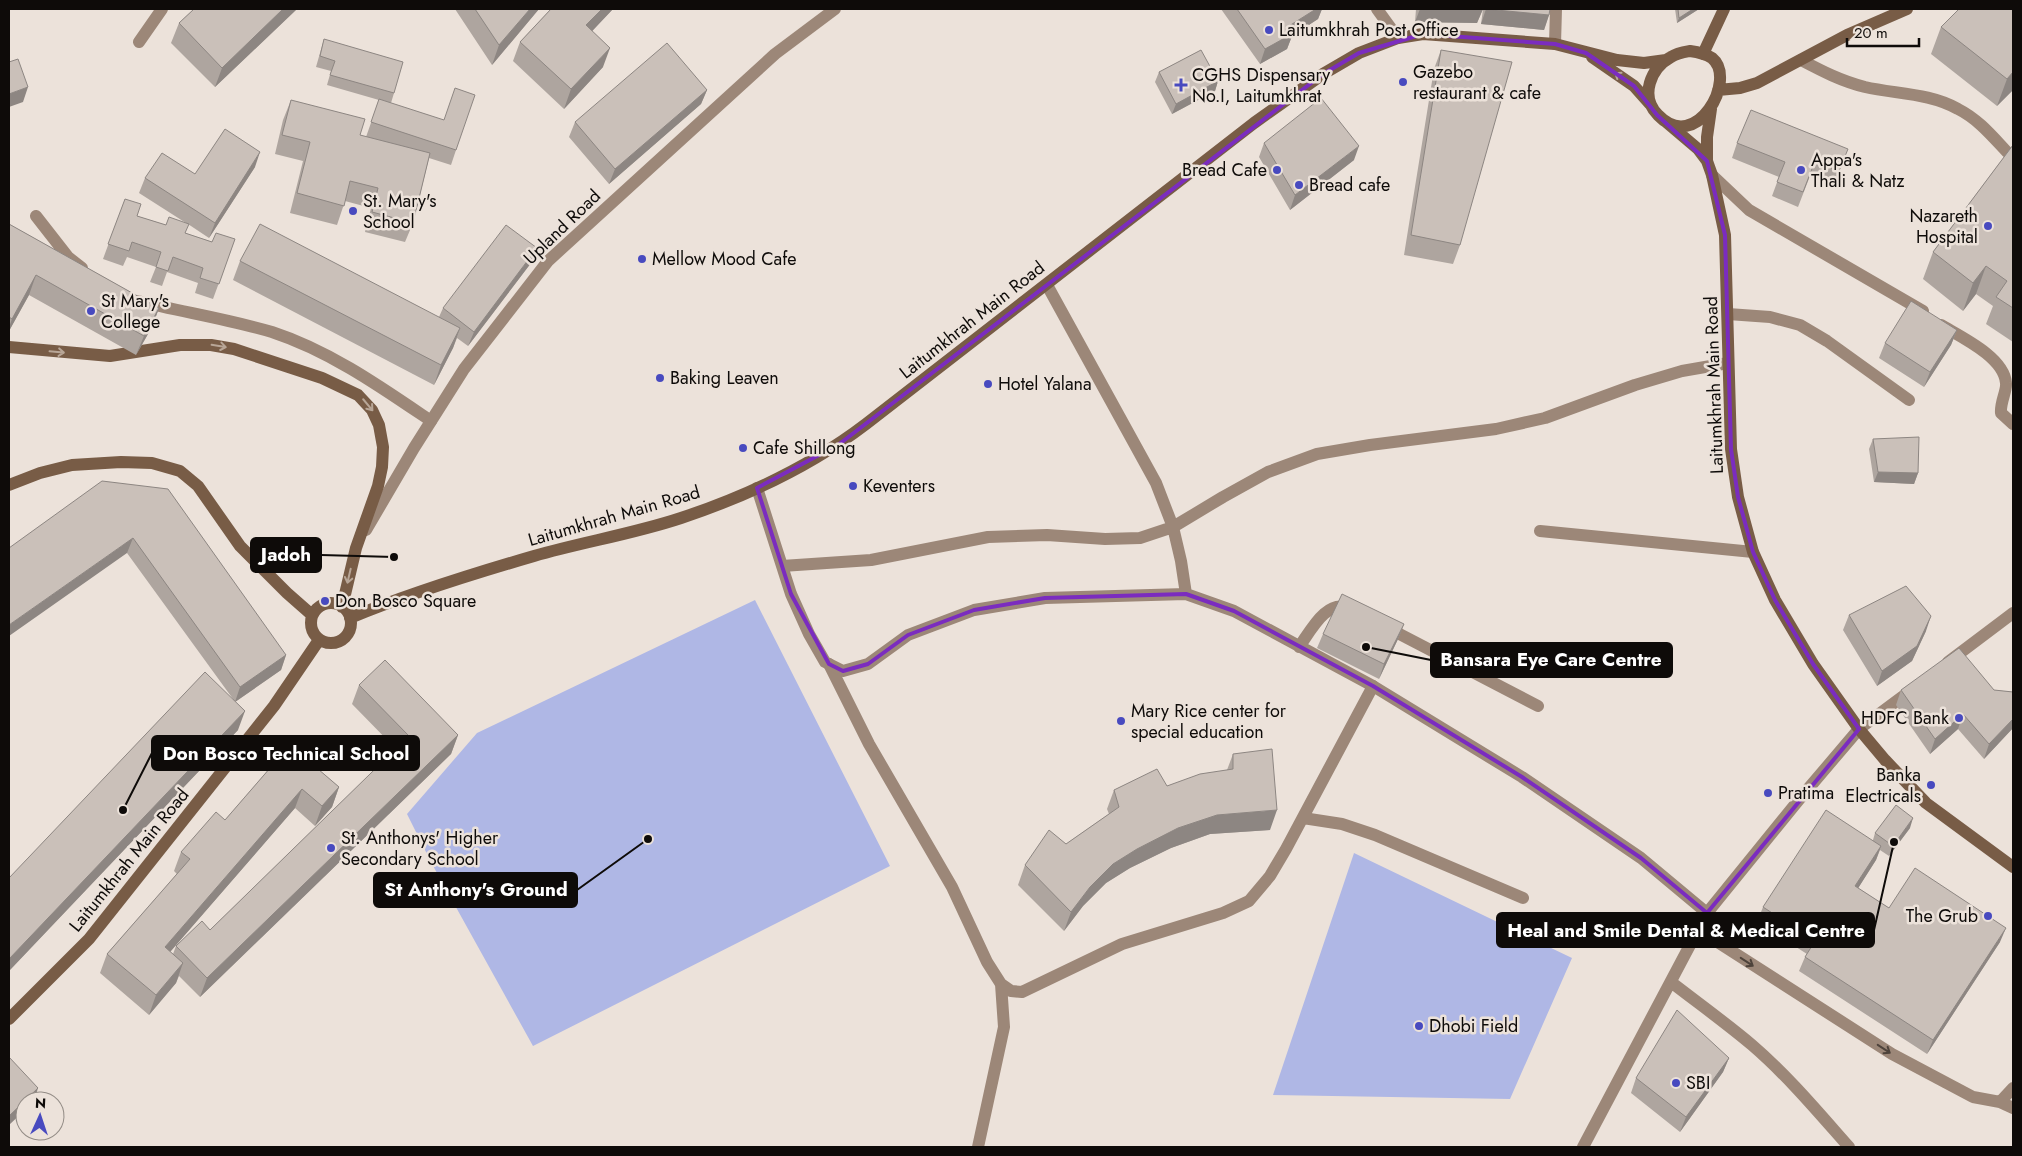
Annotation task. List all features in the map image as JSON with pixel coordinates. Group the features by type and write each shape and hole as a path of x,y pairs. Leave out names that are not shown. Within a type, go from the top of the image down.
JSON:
{"street":[{"path":"139,42 162,9"},
{"name":"Upland Road","path":"356,548 464,369 548,261 775,54 835,9"},
{"path":"1377,9 1398,38"},
{"path":"1555,44 1556,9"},
{"path":"1703,54 1724,9"},
{"path":"1718,90 1740,88 1757,83 1847,35 1908,9"},
{"name":"Laitumkhrah Main Road","path":"350,618 393,600 534,556 681,518 757,488 802,467 838,445 1254,123 1323,74 1359,53 1398,38 1422,34 1555,44 1586,53"},
{"path":"1651,106 1648,96 1651,80 1658,67 1666,60 1672,56 1690,51 1712,58 1717,64 1719,72 1718,90 1711,108 1705,117 1686,125 1675,125 1665,121"},
{"path":"1586,53 1617,60 1644,63 1666,60"},
{"path":"1586,53 1634,86 1657,115 1684,136 1707,161"},
{"path":"1801,60 1844,81 1866,87 1917,95 1957,108 1984,128 2007,152"},
{"path":"1707,161 1707,137 1711,108"},
{"name":"Laitumkhrah Main Road","path":"1707,161 1712,175 1725,235 1731,449 1738,496 1753,552 1775,600 1813,664 1859,729 1885,760 1926,803 2013,867"},
{"path":"1712,175 1749,210 1916,306 1938,323 1984,351 2010,381 2000,403 2001,413 2013,424"},
{"path":"36,216 68,257 94,278"},
{"path":"1047,285 1156,483 1173,527 1186,594"},
{"path":"130,297 170,309 272,332 322,353 382,388 431,421"},
{"path":"1728,314 1770,318 1800,325 1827,341 1909,400"},
{"path":"9,347 110,356 180,345 210,345 234,349 322,378 358,395 372,410 379,425 383,447 382,467 378,486 356,548 342,607"},
{"path":"782,566 871,560 988,537 1048,535 1106,539 1140,538 1173,527 1268,472 1317,454 1370,445 1496,429 1546,418 1682,370 1728,363"},
{"path":"9,485 40,472 72,464 121,462 152,464 180,471 198,486 240,546 312,615"},
{"path":"757,488 792,594 810,634 825,662 843,671 868,664 908,635 974,610 1045,598 1186,594 1234,611 1373,686 1538,788 1641,858 1707,913 1719,944 1771,978 1892,1054 1972,1097 2000,1102 2013,1108"},
{"path":"1540,531 1753,552"},
{"path":"335,604 342,607 350,618 351,624 346,637 333,643 320,640 311,629 312,615 322,605 335,604"},
{"path":"1299,647 1319,618 1336,607 1346,607 1538,706"},
{"path":"1936,671 2013,614"},
{"name":"Laitumkhrah Main Road","path":"9,1019 89,939 274,706 320,640"},
{"path":"829,664 869,744 952,887 987,962 1001,984 1011,992 1022,992 1122,944 1223,913 1249,901 1270,876 1373,686"},
{"path":"1583,1147 1707,913 1859,729 1921,683"},
{"path":"1303,818 1342,824 1375,835 1523,898"},
{"path":"1671,982 1771,1062 1803,1094 1849,1147"},
{"path":"978,1147 1004,1027 1001,984"},
{"path":"2000,1102 2013,1088"}],"highlighted area":[{"path":"1423,34 1555,44 1586,53 1634,86 1657,115 1707,161 1725,235 1731,449 1738,497 1753,552 1775,600 1813,664 1859,729 1707,913 1641,858 1522,777 1373,686 1234,611 1186,594 1045,598 974,610 908,635 868,664 843,671 829,664 791,594 757,488 838,445 1323,74 1359,53"}],"shaded area":[{"path":"755,600 890,866 533,1046 432,864 407,814 477,733"},
{"name":"Dhobi Field","path":"1354,853 1572,958 1510,1099 1273,1095"}],"building":[{"path":"194,9 283,9 222,68 179,23"},
{"path":"475,9 530,9 499,45"},
{"path":"551,9 602,9 586,25 610,48 571,89 520,42"},
{"path":"1237,9 1316,9 1289,26 1292,34 1265,49"},
{"path":"1486,9 1550,9 1549,15"},
{"path":"1678,9 1693,9 1679,18"},
{"path":"1959,9 2013,9 2013,72 2007,79 1941,27"},
{"path":"324,39 403,62 394,93 330,75 335,61 320,56"},
{"path":"667,43 707,90 615,169 575,122"},
{"path":"1201,50 1218,81 1176,104 1159,72"},
{"path":"1441,50 1512,62 1460,245 1411,235"},
{"path":"18,59 28,87 9,94 9,62"},
{"path":"455,88 475,95 456,150 371,122 379,99 444,120"},
{"name":"Bread cafe","path":"1321,98 1359,146 1295,195 1264,143"},
{"path":"291,100 365,119 360,135 430,153 413,223 372,212 378,188 350,181 344,206 297,193 310,142 282,135"},
{"path":"1751,110 1848,149 1839,171 1815,161 1803,192 1777,182 1785,162 1737,143"},
{"path":"225,129 260,152 215,223 145,178 162,153 195,174"},
{"name":"Nazareth Hospital","path":"2013,145 2013,308 1996,297 2007,281 1986,266 1973,283 1933,252"},
{"path":"125,199 141,204 137,216 166,225 169,217 189,224 185,233 212,242 216,233 235,239 219,284 200,278 203,268 173,257 168,271 156,267 161,252 132,242 129,251 108,244"},
{"path":"9,224 159,308 144,336 36,275 12,319 9,317"},
{"path":"260,224 460,328 441,365 240,261"},
{"path":"506,225 537,248 474,332 443,308"},
{"path":"1911,301 1957,330 1930,372 1885,343"},
{"path":"1919,437 1918,473 1878,472 1873,439"},
{"path":"102,481 168,489 286,655 240,687 133,538 9,625 9,548"},
{"path":"1906,586 1931,616 1917,646 1882,671 1849,615"},
{"path":"1342,594 1404,624 1384,664 1323,634"},
{"name":"HDFC Bank","path":"1959,648 1994,690 2013,692 2013,719 1989,744 1963,714 1935,739 1901,690"},
{"name":"St. Anthonys' Higher Secondary School","path":"385,660 458,735 207,978 176,946 202,921 210,930 409,736 359,685"},
{"path":"205,672 245,711 9,959 9,878"},
{"path":"290,745 339,787 322,806 302,789 165,947 183,963 156,995 107,954 190,859 181,852 216,812 225,820"},
{"path":"1272,749 1277,810 1217,815 1178,828 1113,864 1090,887 1071,912 1025,865 1049,830 1066,844 1119,807 1114,790 1157,769 1167,786 1200,774 1233,769 1233,754"},
{"path":"1896,805 1913,818 1893,846 1875,833"},
{"path":"1826,810 1881,846 1855,886 1889,908 1915,868 2006,928 1933,1040 1805,957 1815,941 1763,907"},
{"name":"SBI","path":"1677,1010 1729,1058 1686,1117 1636,1078"},
{"path":"9,1057 38,1088 35,1091 15,1091 15,1110 9,1116"}],"place":[{"name":"Laitumkhrah Post Office","path":"1269,30"},
{"name":"Gazebo restaurant & cafe","path":"1403,82"},
{"name":"CGHS Dispensary No.I, Laitumkhrat","path":"1181,85"},
{"name":"Bread Cafe","path":"1277,170"},
{"name":"Appa's Thali & Natz","path":"1801,170"},
{"name":"Bread cafe","path":"1299,185"},
{"name":"St. Mary's School","path":"353,211"},
{"name":"Nazareth Hospital","path":"1988,226"},
{"name":"Mellow Mood Cafe","path":"642,259"},
{"name":"St Mary's College","path":"91,311"},
{"name":"Baking Leaven","path":"660,378"},
{"name":"Hotel Yalana","path":"988,384"},
{"name":"Cafe Shillong","path":"743,448"},
{"name":"Keventers","path":"853,486"},
{"name":"Jadoh","path":"394,557"},
{"name":"Don Bosco Square","path":"325,601"},
{"name":"Bansara Eye Care Centre","path":"1366,647"},
{"name":"HDFC Bank","path":"1959,718"},
{"name":"Mary Rice center for special education","path":"1121,721"},
{"name":"Banka Electricals","path":"1931,785"},
{"name":"Pratima","path":"1768,793"},
{"name":"Don Bosco Technical School","path":"123,810"},
{"name":"St Anthony's Ground","path":"648,839"},
{"name":"Heal and Smile Dental & Medical Centre","path":"1894,842"},
{"name":"St. Anthonys' Higher Secondary School","path":"331,848"},
{"name":"The Grub","path":"1988,916"},
{"name":"Dhobi Field","path":"1419,1026"},
{"name":"SBI","path":"1676,1083"}]}
